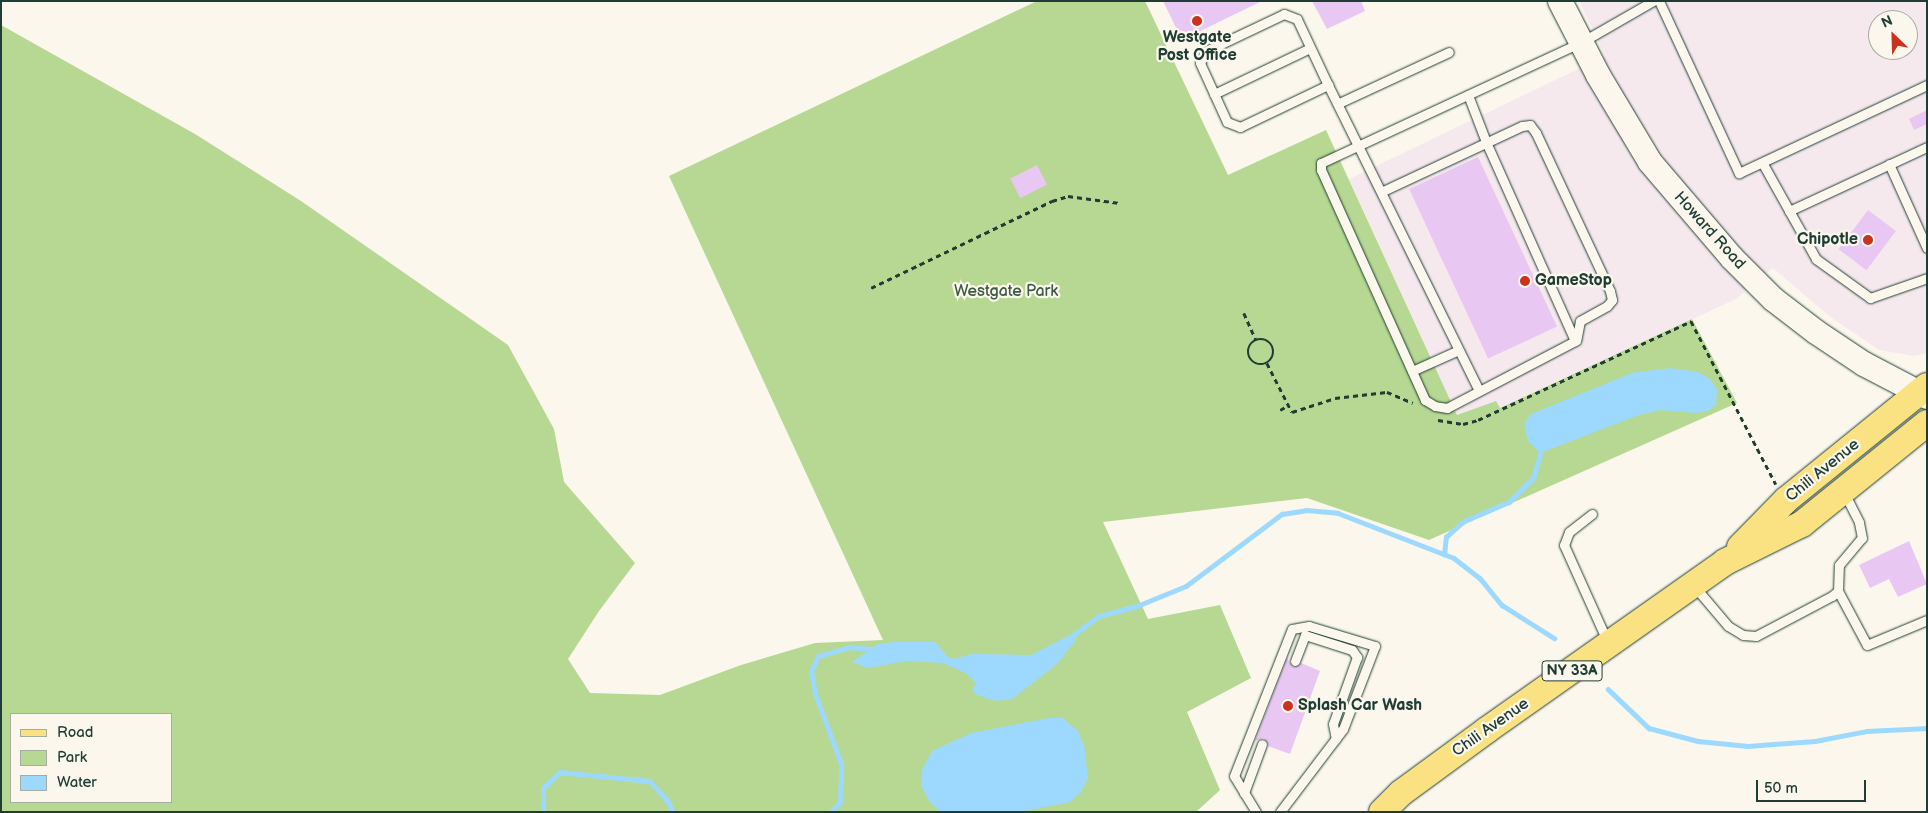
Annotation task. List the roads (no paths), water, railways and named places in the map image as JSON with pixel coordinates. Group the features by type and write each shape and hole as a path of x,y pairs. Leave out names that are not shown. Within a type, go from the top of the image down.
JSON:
{"main road":[{"name":"Howard Road","path":"1560,1 1580,43 1650,162 1732,258 1773,299 1816,332 1864,364 1924,392"},
{"name":"Chili Avenue","path":"1382,812 1401,793 1487,730 1725,562 1786,500 1924,392"},
{"name":"Chili Avenue","path":"1725,562 1802,524 1927,424"}],"lane":[{"path":"1576,341 1478,389 1447,408 1434,406 1426,400 1412,371 1321,170 1321,164 1580,43 1653,1"},
{"path":"1659,1 1738,173 1763,164 1927,85"},
{"path":"1328,85 1240,126 1227,122 1200,63 1206,51 1284,14 1297,19 1328,85 1383,191 1478,389"},
{"path":"1214,94 1310,48"},
{"path":"1339,103 1449,52"},
{"path":"1468,95 1486,142 1576,341"},
{"path":"1383,191 1486,142 1522,126 1530,125 1536,133 1610,291 1612,300 1607,306 1580,321 1576,341"},
{"path":"1789,211 1927,147"},
{"path":"1763,164 1816,259 1870,298 1927,278"},
{"path":"1889,164 1927,248"},
{"path":"1412,371 1459,350"},
{"path":"1843,492 1862,532 1858,544 1839,565 1838,592 1867,645 1927,620"},
{"path":"1592,514 1569,532 1564,546 1609,645"},
{"path":"1694,585 1728,626 1743,635 1756,636 1838,592"},
{"path":"1256,812 1234,776 1292,629 1309,626 1375,646 1343,729 1280,812"},
{"path":"1295,661 1305,635 1352,650 1357,658 1333,724 1336,739"},
{"path":"1244,793 1262,744"}],"water":[{"path":"1670,368 1698,372 1710,379 1717,390 1716,405 1708,411 1696,413 1660,410 1639,415 1540,453 1528,441 1524,424 1531,414 1632,373"},
{"path":"1066,637 1076,637 1076,640 1057,664 1012,699 996,701 977,695 972,690 976,683 966,673 943,663 905,661 868,668 852,662 878,644 895,642 935,642 948,657 954,659 972,654 1031,655"},
{"path":"1049,718 1062,718 1077,730 1084,745 1088,778 1081,792 1070,802 1020,812 940,812 929,801 921,786 922,770 932,751 971,733"}],"waterway":[{"path":"1444,555 1446,537 1464,521 1509,502 1533,478 1540,453"},
{"path":"1066,640 1099,616 1137,606 1186,586 1282,514 1306,510 1338,513 1454,558 1480,578 1502,605 1554,638"},
{"path":"831,812 840,802 841,764 815,694 811,672 818,656 849,647 874,649"},
{"path":"1608,689 1649,728 1698,741 1748,746 1815,741 1867,731 1927,728"},
{"path":"543,812 543,788 560,772 650,781 668,801 673,812"}],"place":[{"name":"Westgate Post Office","path":"1197,21"},
{"name":"Chipotle","path":"1868,240"},
{"name":"GameStop","path":"1525,281"},
{"name":"Splash Car Wash","path":"1288,706"}],"park label":[{"name":"Westgate Park","path":"1006,292"}]}
